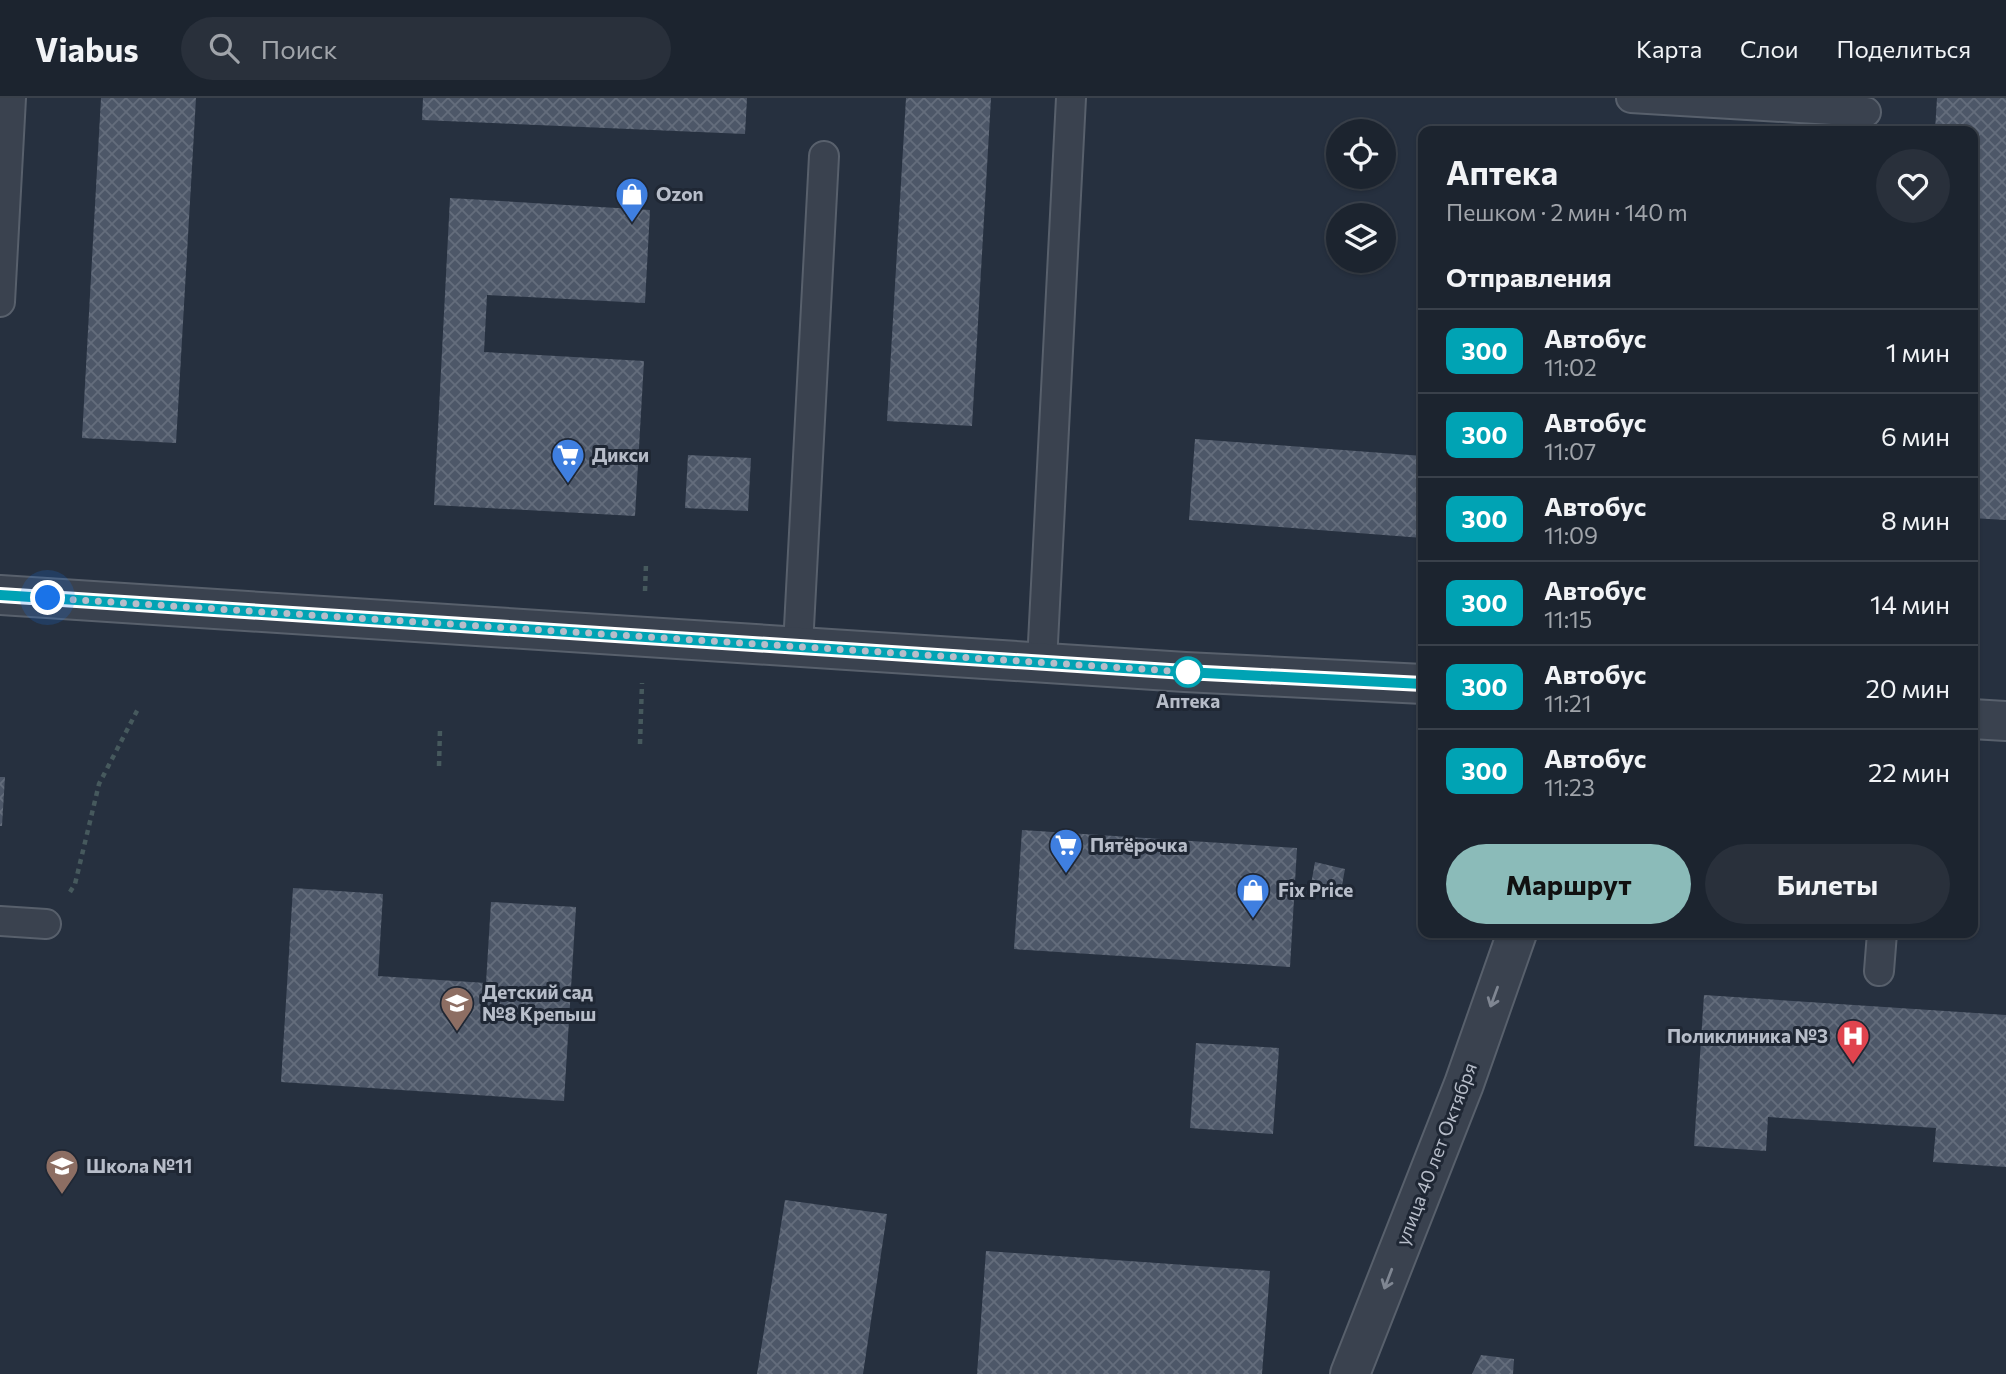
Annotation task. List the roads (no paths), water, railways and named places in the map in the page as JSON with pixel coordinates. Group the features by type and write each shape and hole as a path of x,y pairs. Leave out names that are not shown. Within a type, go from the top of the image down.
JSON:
{"street":[{"path":"0,595 1418,684"},
{"path":"1978,719 2006,721"},
{"name":"улица 40 лет Октября","path":"1350,1374 1464,1084 1515,938"}],"lane":[{"path":"0,302 12,98"},
{"path":"1042,662 1071,98"},
{"path":"1631,98 1866,114"},
{"path":"799,646 824,156"},
{"path":"0,920 46,924"},
{"path":"1879,971 1882,938"}],"place":[{"name":"Ozon","path":"632,224"},
{"name":"Дикси","path":"568,485"},
{"name":"Аптека","path":"1188,672"},
{"name":"Пятёрочка","path":"1066,875"},
{"name":"Fix Price","path":"1253,920"},
{"name":"Детский сад №8 Крепыш","path":"457,1033"},
{"name":"Поликлиника №3","path":"1853,1066"},
{"name":"Школа №11","path":"62,1196"}]}
